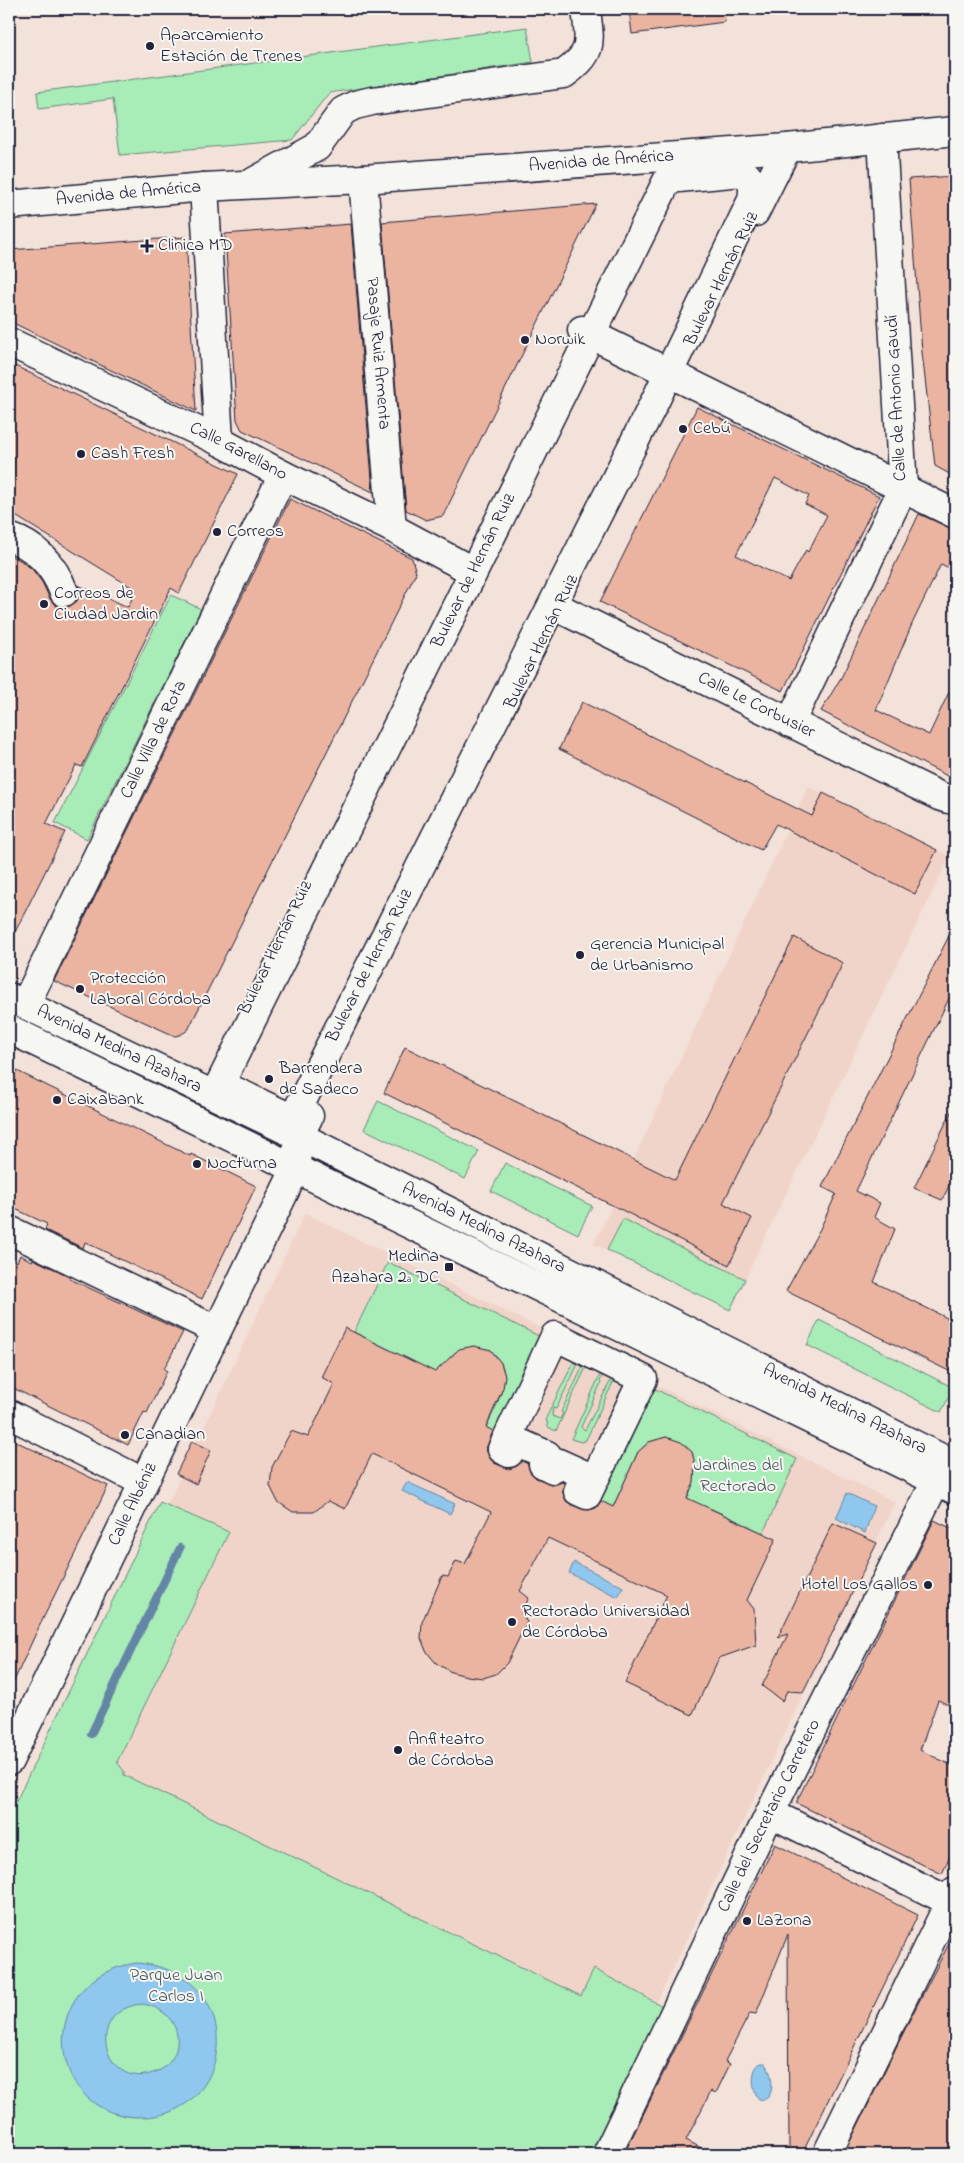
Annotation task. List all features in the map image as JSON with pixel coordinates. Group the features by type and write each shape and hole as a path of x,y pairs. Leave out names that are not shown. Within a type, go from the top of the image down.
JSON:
{"street":[{"name":"Avenida de América","path":"248,185 317,147 343,111 355,105 564,74 581,61 588,50 589,34 586,9"},
{"name":"Avenida de América","path":"9,205 204,187 363,179 787,148 955,131"},
{"name":"Calle de Antonio Gaudí","path":"790,723 903,488 882,138"},
{"name":"Bulevar Hernán Ruiz","path":"298,1136 559,608 671,374 787,148"},
{"name":"Bulevar Hernán Ruiz","path":"192,1120 204,1092 465,567 586,332 666,157"},
{"name":"Bulevar de Hernán Ruiz","path":"742,172 750,177 754,186 752,200 671,374 293,1119 220,1084 586,332 668,179 742,172"},
{"name":"Pasaje Ruiz Armenta","path":"363,179 392,528"},
{"path":"204,187 220,441"},
{"path":"586,332 955,514"},
{"name":"Calle Garellano","path":"9,342 220,441 465,567"},
{"name":"Calle Villa de Rota","path":"17,1001 283,475"},
{"path":"9,537 29,546 41,556 60,580 64,592"},
{"name":"Calle Le Corbusier","path":"559,608 938,796 948,799 955,797"},
{"name":"Avenida Medina Azahara","path":"17,1001 298,1136 949,1479"},
{"name":"Avenida Medina Azahara","path":"9,1029 295,1170 949,1479"},
{"name":"Calle Albéniz","path":"9,1761 18,1720 143,1482 295,1170 298,1136"},
{"path":"9,1230 216,1330"},
{"path":"555,1336 643,1378 587,1495 578,1491 585,1475 556,1462 553,1469 543,1464 547,1455 515,1440 509,1453 502,1449 551,1342 555,1336"},
{"path":"9,1414 143,1482"},
{"name":"Calle del Secretario Carretero","path":"607,2154 770,1813 949,1479"},
{"path":"770,1813 954,1899 828,2154"}],"shaded area":[{"path":"808,786 950,856 730,1310 594,1244"},
{"name":"Rectorado Universidad de Córdoba","path":"305,1213 895,1502 657,2002 594,1969 581,1996 123,1775 124,1771 117,1762 229,1532 167,1505"}],"green space":[{"path":"527,27 533,62 329,93 292,140 120,155 113,99 39,109 37,92"},
{"path":"171,595 201,609 87,839 55,823"},
{"path":"378,1101 479,1151 465,1179 364,1129"},
{"path":"505,1163 592,1206 578,1234 491,1191"},
{"path":"623,1219 745,1279 730,1310 607,1250"},
{"path":"388,1262 551,1342 502,1449 480,1440 498,1402 504,1381 501,1363 491,1350 479,1348 461,1349 450,1358 435,1385 416,1363 354,1332"},
{"path":"819,1320 954,1388 941,1412 807,1345"},
{"path":"577,1355 589,1361 556,1431 548,1427 546,1418","holes":["578,1364 583,1366 561,1412 563,1413 560,1419 552,1416 553,1408 556,1409"]},
{"path":"603,1368 617,1374 586,1440 581,1442 571,1439","holes":["603,1374 612,1378 585,1430 581,1427 601,1383"]},
{"name":"Jardines del Rectorado","path":"641,1382 797,1459 763,1533 710,1508 684,1505 694,1479 695,1467 692,1452 666,1437 649,1442 638,1452 613,1507 587,1495"},
{"name":"Parque Juan Carlos I","path":"160,1502 229,1532 117,1762 124,1771 124,1775 581,1996 594,1969 666,2008 595,2154 9,2154 9,1816"}],"water":[{"path":"407,1482 455,1504 450,1514 402,1491"},
{"path":"847,1493 874,1506 865,1533 836,1518"},
{"path":"574,1562 623,1587 618,1597 569,1573"},
{"path":"137,1963 173,1972 198,1991 213,2015 217,2043 212,2070 197,2093 174,2110 143,2117 110,2112 86,2096 70,2073 64,2046 66,2019 79,1993 103,1974","holes":["142,2004 151,2006 165,2014 175,2027 177,2035 175,2053 169,2063 157,2072 136,2075 122,2071 112,2061 107,2048 106,2033 112,2020 123,2009"]},
{"path":"761,2063 765,2063 768,2067 772,2086 769,2096 765,2099 759,2099 753,2080 755,2070"}],"building":[{"path":"629,9 724,9 725,22 632,34"},
{"path":"955,176 955,477 935,466 922,352 909,179"},
{"path":"596,204 443,516 426,520 406,510 382,222"},
{"path":"351,224 373,492 242,430 237,420 225,234"},
{"path":"186,237 196,411 9,321 9,250"},
{"path":"9,363 238,474 179,593 171,588 82,767 76,765 46,824 65,832 9,944 9,555 32,569 42,582 50,599 55,605 62,607 70,606 77,601 80,593 78,585 128,607 136,590 9,512"},
{"path":"697,407 879,496 783,691 600,602","holes":["775,478 809,496 805,504 827,515 808,552 806,550 789,581 736,555"]},
{"path":"290,499 412,558 416,573 188,1030 175,1036 54,981"},
{"path":"919,514 955,530 955,571 941,564 912,624 876,710 929,735 955,679 955,780 821,711 842,676"},
{"path":"582,702 812,816 823,793 937,850 915,894 776,824 761,850 559,749"},
{"path":"955,924 955,986 856,1191 880,1203 874,1217 895,1229 874,1282 955,1322 955,1374 786,1291 820,1229 836,1194 822,1187"},
{"path":"794,937 843,963 723,1203 752,1218 729,1265 384,1093 405,1047 675,1180"},
{"path":"9,1067 190,1156 191,1154 256,1186 202,1299 85,1242 83,1248 45,1230 47,1224 9,1206"},
{"path":"955,1104 955,1174 942,1200 914,1188"},
{"path":"20,1255 32,1261 33,1259 71,1277 70,1279 183,1332 164,1369 167,1371 147,1413 144,1412 128,1445 9,1386 9,1258 17,1262"},
{"path":"345,1328 435,1372 459,1349 474,1346 491,1350 501,1363 505,1376 503,1388 486,1427 493,1431 486,1449 489,1457 494,1463 509,1469 517,1466 522,1461 528,1464 530,1472 536,1478 554,1485 564,1483 563,1493 566,1501 572,1505 589,1510 596,1508 601,1501 613,1507 638,1452 649,1442 666,1437 681,1442 692,1452 695,1464 694,1482 687,1498 776,1539 747,1600 754,1609 756,1645 719,1658 692,1715 625,1683 667,1595 548,1538 520,1591 529,1598 521,1613 527,1622 507,1663 496,1674 483,1678 467,1676 451,1672 436,1663 426,1651 421,1638 422,1622 442,1576 448,1577 456,1561 465,1564 491,1512 372,1454 345,1509 328,1501 314,1512 293,1512 278,1502 270,1486 272,1467 291,1431 308,1437 334,1384 321,1377"},
{"path":"9,1438 108,1486 9,1692"},
{"path":"192,1441 211,1450 196,1484 176,1474"},
{"path":"934,1520 955,1530 955,1708 938,1700 920,1750 955,1767 955,1844 942,1874 796,1803"},
{"path":"833,1523 877,1543 803,1692 787,1691 782,1701 762,1686 788,1634 778,1637"},
{"path":"775,1844 918,1915 802,2154 789,2154 788,1934 756,2014 750,2013 725,2061 730,2064 716,2093 711,2091 686,2140 713,2154 624,2154"},
{"path":"955,1932 955,2154 844,2154 912,2015"}],"waterway":[{"path":"91,1734 180,1548"}],"place":[{"name":"Aparcamiento Estación de Trenes","path":"150,46"},
{"name":"Clinica MD","path":"147,246"},
{"name":"Norwik","path":"525,340"},
{"name":"Cebú","path":"683,429"},
{"name":"Cash Fresh","path":"81,454"},
{"name":"Correos","path":"217,532"},
{"name":"Correos de Ciudad Jardin","path":"44,604"},
{"name":"Gerencia Municipal de Urbanismo","path":"580,955"},
{"name":"Protección Laboral Córdoba","path":"80,989"},
{"name":"Barrendera de Sadeco","path":"269,1079"},
{"name":"Caixabank","path":"57,1100"},
{"name":"Nocturna","path":"197,1164"},
{"name":"Medina Azahara 2ª DC","path":"449,1267"},
{"name":"Canadian","path":"125,1435"},
{"name":"Hotel Los Gallos","path":"928,1585"},
{"name":"Rectorado Universidad de Córdoba","path":"512,1622"},
{"name":"Anfiteatro de Córdoba","path":"398,1750"},
{"name":"LaZona","path":"747,1921"}]}
